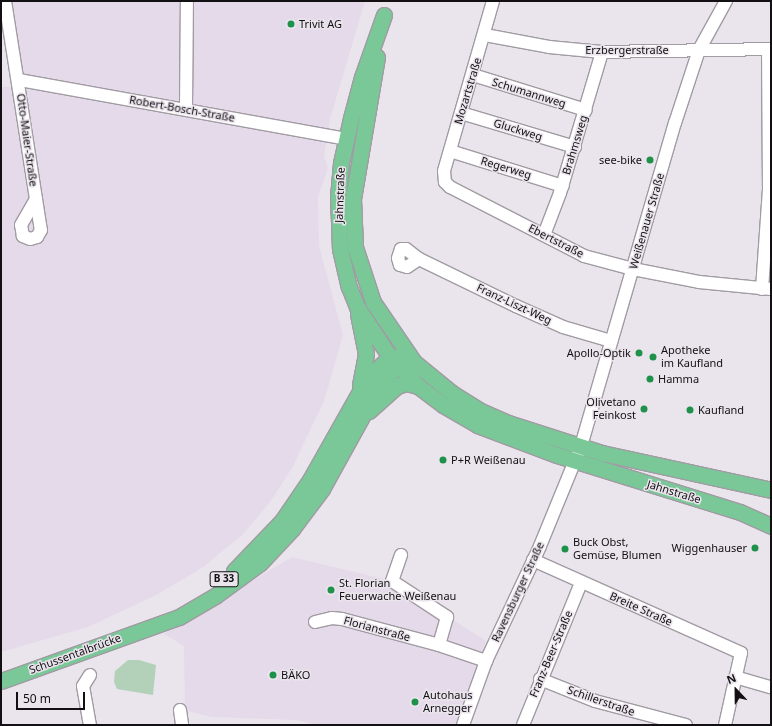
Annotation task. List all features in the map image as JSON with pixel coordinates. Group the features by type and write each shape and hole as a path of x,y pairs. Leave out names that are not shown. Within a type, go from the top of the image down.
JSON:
{"main road":[{"name":"Jahnstraße","path":"386,8 362,76 346,139 338,195 339,236 344,269 357,307 395,359 418,386 443,406 477,425 576,461 740,512 771,526"},
{"name":"Jahnstraße","path":"386,8 361,141 353,199 355,247 373,302 398,341 414,362 452,393 481,411 508,423 581,446 771,490"},
{"path":"346,139 361,141"},
{"name":"B 33","path":"357,307 366,354 360,388"},
{"name":"Jahnstraße","path":"395,359 398,341"},
{"path":"395,359 414,362"},
{"name":"B 33","path":"152,625 222,581 264,543 310,480 360,388 378,366 395,359"},
{"name":"B 33","path":"152,625 179,617 215,596 272,551 322,489 395,359"},
{"name":"B 33","path":"364,415 397,386 406,383 418,386"},
{"name":"Schussentalbrücke","path":"1,681 152,625"}],"street":[{"name":"Otto-Maier-Straße","path":"5,1 19,80 36,199"},
{"path":"186,108 187,1"},
{"name":"Mozartstraße","path":"445,182 444,171 485,34 493,1"},
{"name":"Weißenauer Straße","path":"581,446 611,341 699,50 726,1"},
{"name":"Erzbergerstraße","path":"485,34 549,48 602,52 769,49"},
{"path":"767,289 769,49"},
{"name":"Brahmsweg","path":"544,235 563,186 602,52"},
{"name":"Schumannweg","path":"472,75 586,110"},
{"name":"Robert-Bosch-Straße","path":"19,80 186,108 346,139"},
{"name":"Gluckweg","path":"461,113 575,147"},
{"name":"Regerweg","path":"450,151 563,186"},
{"name":"Ebertstraße","path":"445,182 450,187 584,256 633,269 699,282 767,289"},
{"name":"Franz-Liszt-Weg","path":"419,259 563,327 611,341"},
{"path":"576,461 581,446"},
{"name":"Ravensburger Straße","path":"463,725 486,660 533,560 576,461"},
{"path":"401,555 392,580 447,617 439,645"},
{"name":"Breite Straße","path":"533,560 581,583 741,653 735,677"},
{"name":"Franz-Beer-Straße","path":"523,725 540,678 581,583"},
{"name":"Florianstraße","path":"315,622 332,618 342,620 439,645 486,660"},
{"path":"90,675 83,686 90,725"},
{"path":"725,725 735,677 771,687"},
{"name":"Schillerstraße","path":"540,678 595,701 686,725"},
{"path":"180,710 182,725"}],"shaded area":[{"path":"1,1 365,1 330,119 324,156 328,168 318,197 319,246 343,335 324,401 292,468 270,502 244,533 202,568 156,595 88,627 1,652 1,87 14,87"},
{"path":"292,557 392,581 486,641 455,725 316,725 297,720 211,717 185,710 184,646 164,634"}],"green space":[{"path":"128,660 139,660 156,665 153,695 117,689 114,682 115,671"}],"place":[{"name":"Trivit AG","path":"291,24"},
{"name":"see-bike","path":"650,160"},
{"name":"Apollo-Optik","path":"639,353"},
{"name":"Apotheke im Kaufland","path":"653,357"},
{"name":"Hamma","path":"650,379"},
{"name":"Olivetano Feinkost","path":"644,409"},
{"name":"Kaufland","path":"690,410"},
{"name":"P+R Weißenau","path":"443,460"},
{"name":"Wiggenhauser","path":"755,548"},
{"name":"Buck Obst, Gemüse, Blumen","path":"565,549"},
{"name":"St. Florian Feuerwache Weißenau","path":"331,590"},
{"name":"BÄKO","path":"273,675"},
{"name":"Autohaus Arnegger","path":"415,702"}]}
